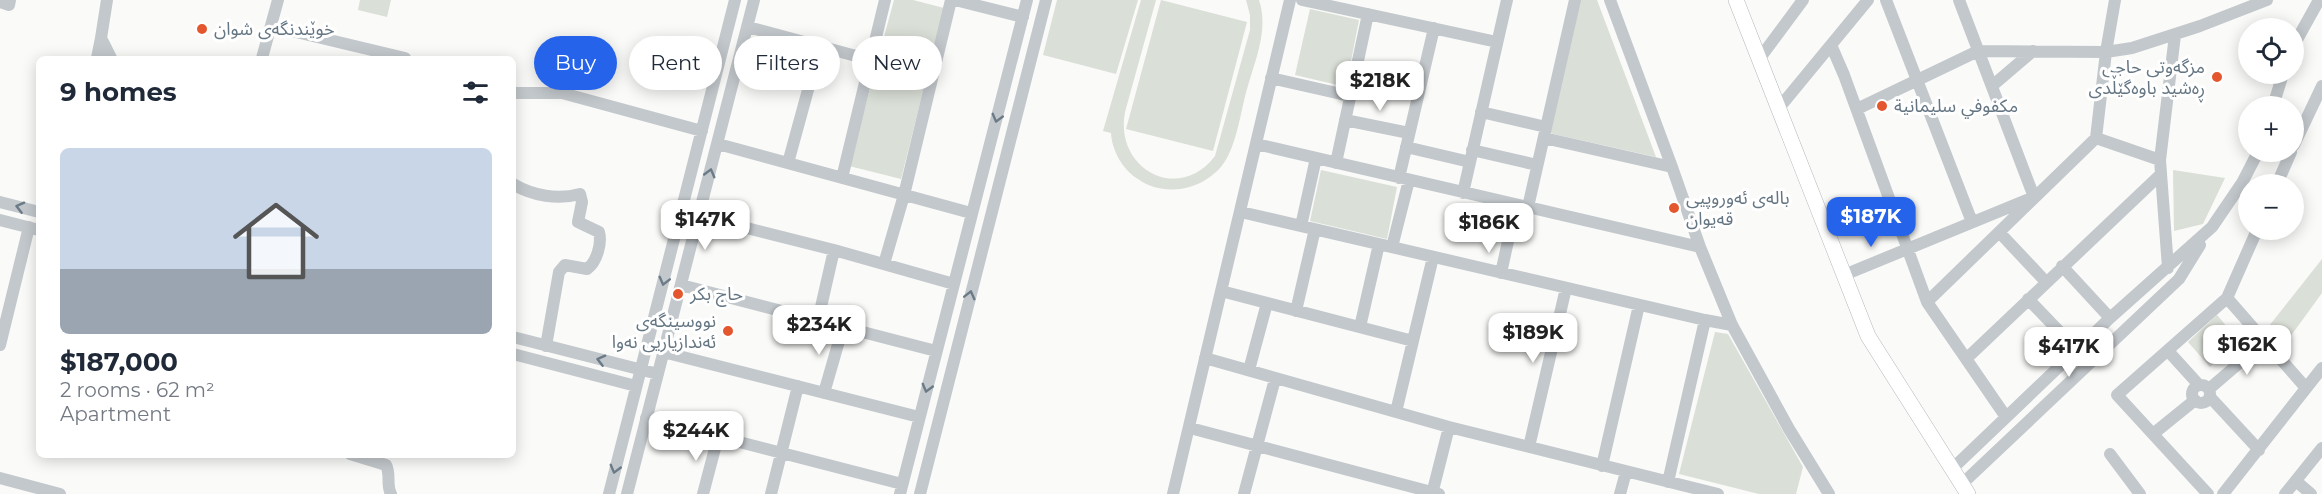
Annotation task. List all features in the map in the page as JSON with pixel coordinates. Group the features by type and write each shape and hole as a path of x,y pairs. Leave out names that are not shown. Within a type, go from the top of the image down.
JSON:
{"main road":[{"path":"1736,0 1868,336 1965,489"}],"street":[{"path":"0,2 9,4 10,0"},
{"path":"97,56 107,0"},
{"path":"263,56 278,0"},
{"path":"609,494 735,0"},
{"path":"627,494 754,0"},
{"path":"877,36 885,0"},
{"path":"884,264 904,195 951,0"},
{"path":"955,0 1023,17"},
{"path":"646,418 901,489 1027,0"},
{"path":"920,494 1046,0"},
{"path":"1173,494 1290,0"},
{"path":"1302,0 1327,3 1497,42"},
{"path":"1462,193 1507,0"},
{"path":"1501,273 1522,206 1538,165 1575,0"},
{"path":"1610,0 1700,247 1732,325 1789,429 1829,494"},
{"path":"1760,58 1803,0"},
{"path":"1886,0 1972,222"},
{"path":"1959,0 2034,197"},
{"path":"1927,302 2096,138 2106,52 2115,0"},
{"path":"1857,110 1978,51 2106,52 2132,48 2175,35 2267,0"},
{"path":"2304,27 2319,0"},
{"path":"1779,108 1831,45 1861,2"},
{"path":"1336,163 1368,14"},
{"path":"271,27 396,56"},
{"path":"748,27 782,36"},
{"path":"1360,327 1386,246 1404,179 1406,147 1434,28"},
{"path":"2168,268 2160,160 2175,35"},
{"path":"101,38 110,56"},
{"path":"1831,45 1909,248 1927,302 2006,417"},
{"path":"1992,86 2033,51"},
{"path":"1010,71 1026,75"},
{"path":"1271,78 1350,96"},
{"path":"2304,124 2322,86"},
{"path":"788,163 808,90"},
{"path":"842,178 864,90"},
{"path":"516,93 562,93 702,131"},
{"path":"1481,112 1672,167"},
{"path":"1345,120 1409,133"},
{"path":"2096,138 2160,160"},
{"path":"718,144 971,213"},
{"path":"1256,144 1700,247"},
{"path":"1406,147 1538,165"},
{"path":"1301,226 1316,159"},
{"path":"1965,489 2179,279 2242,183 2253,162"},
{"path":"1966,359 2160,175"},
{"path":"516,186 542,195 566,198 580,194 582,202 578,222 599,232 601,240 593,265 586,268 565,265 559,272 546,346"},
{"path":"1844,275 2034,197"},
{"path":"0,202 36,211"},
{"path":"1241,212 1732,325"},
{"path":"699,216 834,250 954,284"},
{"path":"0,220 34,229 0,345"},
{"path":"1952,469 2110,318 2212,227"},
{"path":"1296,311 1315,229"},
{"path":"1999,232 2046,282"},
{"path":"2208,494 2117,395 2169,352 2227,298 2253,240"},
{"path":"818,320 834,250"},
{"path":"1396,412 1434,257"},
{"path":"2062,266 2110,318"},
{"path":"681,285 936,351"},
{"path":"1528,447 1566,288"},
{"path":"1221,291 1413,341"},
{"path":"2227,298 2306,388"},
{"path":"2028,299 2077,350"},
{"path":"1249,370 1267,303"},
{"path":"1602,466 1639,305"},
{"path":"945,320 962,324"},
{"path":"1668,482 1705,320"},
{"path":"824,393 843,327"},
{"path":"516,338 658,374"},
{"path":"2153,434 2195,400 2203,403 2206,390 2265,341"},
{"path":"663,352 919,417"},
{"path":"2169,352 2259,450"},
{"path":"516,355 636,386"},
{"path":"1205,358 1449,427 1718,494"},
{"path":"2223,494 2322,368"},
{"path":"1244,494 1275,379"},
{"path":"771,494 798,386"},
{"path":"1190,428 1434,493 1449,427"},
{"path":"703,494 718,437"},
{"path":"2285,494 2322,448"},
{"path":"2110,454 2140,494"},
{"path":"363,458 386,465 389,469 389,490 392,494"},
{"path":"1620,494 1626,472"},
{"path":"0,478 60,494"},
{"path":"2296,481 2311,494"}],"shaded area":[{"path":"360,0 391,0 387,17 358,10"},
{"path":"894,0 913,0 944,8 937,36 884,36"},
{"path":"1057,0 1138,0 1116,74 1043,55"},
{"path":"1141,0 1156,0 1125,112 1124,132 1129,150 1139,164 1152,173 1168,178 1184,177 1200,170 1215,156 1250,30 1250,15 1246,0 1259,0 1262,11 1260,45 1237,132 1228,156 1211,176 1188,187 1162,189 1138,179 1119,159 1111,133 1103,131"},
{"path":"1161,0 1247,22 1213,151 1126,129"},
{"path":"1580,0 1597,0 1656,157 1549,133"},
{"path":"1310,9 1359,20 1346,87 1295,75"},
{"path":"870,90 923,90 901,179 849,166"},
{"path":"1321,170 1397,187 1387,239 1310,221"},
{"path":"2173,170 2225,178 2203,224 2174,231"},
{"path":"2322,259 2322,293 2282,348 2265,331"},
{"path":"2217,315 2239,341 2210,367 2188,342"},
{"path":"1715,332 1728,334 1803,467 1796,494 1759,494 1679,474"}],"place":[{"name":"خوێندنگەی شوان","path":"202,29"},
{"name":"مزگەوتی حاجی ڕەشید باوەگێڵدی","path":"2217,77"},
{"name":"مكفوفي سليمانية","path":"1882,106"},
{"name":"بالەی ئەوروپیی قەیوان","path":"1674,208"},
{"name":"حاج بكر","path":"678,294"},
{"name":"نووسینگەی ئەندازیاریی نەوا","path":"728,331"}]}
